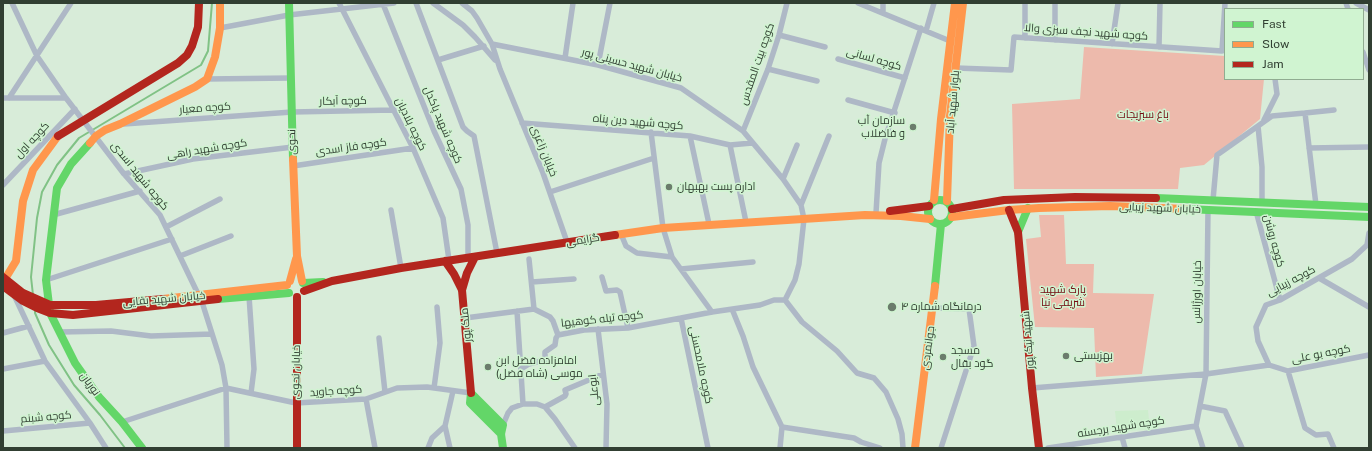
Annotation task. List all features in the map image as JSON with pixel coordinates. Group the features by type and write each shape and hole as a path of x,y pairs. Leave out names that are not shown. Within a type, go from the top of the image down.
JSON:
{"main road":[{"path":"50,309 23,301 8,287 16,261 23,201 32,170 57,136 178,63 187,55 192,46 198,27 199,3"},
{"path":"95,135 195,87 207,79 215,57 220,28 220,3"},
{"name":"نحوی","path":"289,3 294,208 297,256 303,285"},
{"name":"بلوار شهید آباد","path":"932,203 935,189 955,3"},
{"name":"بلوار شهید آباد","path":"947,201 950,116 963,3"},
{"name":"نوریان","path":"95,135 72,164 57,188 46,280 50,309 75,363 99,398 122,422 142,448"},
{"path":"935,189 947,190"},
{"name":"خیابان شهید زیبایی","path":"952,213 1004,200 1075,197 1262,201 1369,207"},
{"path":"1161,198 1161,208"},
{"path":"943,200 947,201 952,213 947,222 941,224 935,223 930,219 901,216 865,215 943,200"},
{"path":"930,219 928,214 932,203"},
{"name":"خیابان شهید زیبایی","path":"952,213 1028,208 1110,206 1369,217"},
{"name":"شهید نیک پور","path":"1018,232 1028,208"},
{"name":"شهید نیک پور","path":"1009,210 1018,232 1039,448"},
{"name":"گرایمی","path":"303,285 401,268 663,228 865,215"},
{"name":"جوانمردی","path":"915,448 933,308 941,224"},
{"path":"289,287 296,279 303,285 303,294 294,297 289,287 297,256"},
{"path":"462,290 472,258"},
{"name":"ملک پور","path":"447,261 462,290 471,393 470,403 501,434"},
{"name":"خیابان شهید بقایی","path":"8,287 41,301 50,309 249,296 289,287"},
{"name":"خیابان شهید بقایی","path":"200,299 289,287"},
{"name":"خیابان نحوی","path":"296,448 297,297"},
{"path":"471,393 503,425 501,434 503,448"}],"street":[{"name":"کوچه شهید اسدی","path":"12,3 37,56 82,120 124,174 160,215 172,239 200,299 222,365 226,388 227,448"},
{"path":"6,98 37,56 71,3"},
{"name":"کوچه بلادیان","path":"339,3 413,148 443,218 447,261"},
{"path":"220,28 289,16 394,3"},
{"path":"416,3 463,127 474,136 497,253"},
{"path":"433,3 463,25 484,46 500,69"},
{"path":"462,3 478,18 492,44 500,69"},
{"path":"566,58 573,3"},
{"path":"598,65 610,3"},
{"name":"کوچه بیت المقدس","path":"743,131 768,69 779,36 786,3"},
{"path":"858,3 950,41"},
{"path":"883,3 883,13"},
{"path":"876,213 879,163 885,139 904,78 934,3"},
{"path":"1025,3 1025,38"},
{"path":"1055,3 1055,40"},
{"path":"1112,44 1118,3"},
{"path":"1159,47 1160,3"},
{"path":"1356,3 1367,7"},
{"name":"کوچه شهید پاکدل","path":"383,4 434,131 461,189 468,225 472,258"},
{"name":"کوچه شهید نجف سبزی والا","path":"956,68 1011,70 1014,37 1222,51 1224,19"},
{"path":"779,36 825,47"},
{"name":"خیابان شهید حسینی پور","path":"492,44 598,65 682,88 743,131 783,179 801,205 804,219 799,264 795,280 785,300"},
{"path":"438,60 484,46"},
{"path":"1364,55 1369,70"},
{"name":"کوچه لسانی","path":"838,59 904,78"},
{"name":"خیابان زاغری","path":"500,69 535,152 566,242"},
{"path":"768,69 817,81"},
{"path":"207,79 291,78"},
{"path":"1264,120 1277,94 1275,80"},
{"path":"6,98 66,98"},
{"path":"848,100 894,113"},
{"name":"کوچه اول","path":"3,185 75,109"},
{"name":"کوچه آبکار","path":"292,112 394,110"},
{"path":"1213,200 1217,155 1258,126 1264,120 1272,116 1334,110"},
{"name":"کوچه معیار","path":"120,124 292,112"},
{"path":"1305,113 1316,205"},
{"name":"کوچه شهید دین پناه","path":"522,123 690,136 730,145 752,143"},
{"path":"1258,126 1262,167 1262,201"},
{"path":"651,132 663,228 672,257 712,312"},
{"path":"690,136 709,224"},
{"path":"801,205 829,136"},
{"path":"730,145 746,222"},
{"path":"783,179 797,145"},
{"name":"کوچه شهید راهی","path":"124,174 193,159 292,147"},
{"path":"1309,148 1369,147"},
{"name":"کوچه فاز اسدی","path":"293,166 413,148"},
{"path":"550,192 654,158"},
{"path":"53,215 140,192"},
{"path":"166,227 220,199"},
{"path":"391,210 401,268"},
{"name":"خیابان اورژانس","path":"1196,426 1206,374 1208,210"},
{"name":"کوچه روشن","path":"1256,211 1280,300"},
{"name":"کوچه زیبایی","path":"1269,365 1258,342 1256,327 1266,306 1280,300 1352,259 1367,245 1369,233"},
{"path":"622,234 626,246 637,253 672,257"},
{"path":"180,256 232,236"},
{"path":"46,280 172,239"},
{"path":"465,318 534,309 529,259"},
{"path":"681,269 753,262"},
{"path":"602,277 606,291 617,290 620,292 628,328"},
{"path":"1319,278 1369,307"},
{"path":"532,282 574,279"},
{"path":"8,287 29,326 44,361 90,423 106,448"},
{"path":"249,296 254,369 251,393"},
{"name":"کوچه ملامحسنی","path":"708,448 681,318 760,305 774,300 785,300"},
{"path":"785,300 802,322 837,352 857,373 874,378 886,392 898,419 902,434 903,448"},
{"path":"434,388 440,343 437,307"},
{"path":"933,308 969,309 974,346 941,448"},
{"name":"کوچه تیله کوهیها","path":"534,309 550,317 558,335 584,330 628,328 681,318"},
{"path":"732,309 755,372 782,427 780,448"},
{"path":"517,311 523,404"},
{"path":"3,333 29,326"},
{"name":"ابوعلی","path":"598,329 607,404 606,448"},
{"path":"60,332 111,331 151,336 212,334"},
{"path":"521,369 529,364 545,360 545,352 555,345 558,335"},
{"path":"379,338 385,392"},
{"name":"کوچه بو علی","path":"1032,388 1206,374 1269,365 1288,371 1369,355"},
{"path":"3,369 44,361"},
{"path":"1288,371 1304,428 1316,435 1328,434 1334,448"},
{"path":"545,407 564,396 567,388 603,374"},
{"path":"122,422 226,388"},
{"name":"کوچه جاوید","path":"226,388 296,403 366,399 397,388 434,388 471,393"},
{"path":"450,448 445,426 453,391"},
{"path":"366,399 375,448"},
{"path":"503,425 512,408 523,404 537,404 545,407 575,448"},
{"path":"1200,406 1224,411 1242,448"},
{"name":"کوچه شبنم","path":"3,431 90,423"},
{"path":"428,448 432,438 445,426"},
{"path":"1196,426 1203,448"},
{"name":"کوچه شهید برجسته","path":"1048,448 1196,426"},
{"path":"782,427 854,438 861,442 880,448"},
{"path":"1122,437 1125,448"}],"shaded area":[{"path":"1148,410 1150,430 1117,431 1115,411"}],"green space":[{"name":"باغ سبزیجات","path":"1084,47 1224,56 1224,80 1264,80 1260,119 1204,165 1180,168 1178,189 1014,189 1012,104 1080,99"},
{"name":"پارک شهید شریفی نیا","path":"1039,215 1064,215 1066,264 1094,264 1093,293 1154,294 1142,374 1096,377 1094,328 1035,327 1026,239 1041,237"}],"waterway":[{"path":"33,295 31,277 37,218 42,192 57,165 79,138 201,65 208,51 212,3"},
{"path":"35,309 35,313 49,345 74,385 100,415 125,448"}],"traffic: fast":[{"path":"289,3 293,159"},
{"path":"50,313 46,280 57,188 71,164 90,143"},
{"path":"1156,198 1369,207"},
{"path":"940,200 949,203 952,212 949,221 940,224 931,221 928,212 931,203 940,200"},
{"path":"1018,232 1028,208"},
{"path":"1186,209 1369,217"},
{"path":"935,286 941,224"},
{"path":"303,283 323,282"},
{"path":"218,299 289,293"},
{"path":"50,313 75,363 99,397 122,422 142,448"},
{"path":"501,434 470,403 471,393 503,425 501,434 503,448"}],"traffic: slow":[{"path":"90,143 96,136 105,130 195,87 207,79 215,57 220,28 220,3"},
{"path":"934,200 941,119 955,3"},
{"path":"947,201 950,116 963,3"},
{"path":"3,280 16,261 23,201 33,170 58,136"},
{"path":"293,159 297,256 302,281"},
{"path":"952,217 1039,208 1110,206 1186,209"},
{"path":"615,235 663,228 865,215 901,216 930,219"},
{"path":"290,281 296,259"},
{"path":"163,299 287,285"},
{"path":"915,448 935,286"}],"traffic: jam":[{"path":"58,136 178,63 187,55 192,46 198,27 199,3"},
{"path":"952,209 1004,200 1075,197 1156,198"},
{"path":"890,211 929,206"},
{"path":"1009,210 1018,232 1039,448"},
{"path":"304,291 332,281 401,268 615,235"},
{"path":"462,290 467,273 475,257"},
{"path":"445,261 462,290 471,393"},
{"path":"3,277 23,293 50,305 96,305 163,299"},
{"path":"3,286 23,301 37,308 50,313 73,315 218,299"},
{"path":"297,297 297,448"}],"place":[{"name":"سازمان آب و فاضلاب","path":"913,127"},
{"name":"اداره پست بهبهان","path":"669,187"},
{"name":"درمانگاه شماره ۴","path":"892,307"},
{"name":"بهزیستی","path":"1066,356"},
{"name":"مسجد گود بقال","path":"943,357"},
{"name":"امامزاده فضل ابن موسی (شاه فضل)","path":"488,367"}]}
